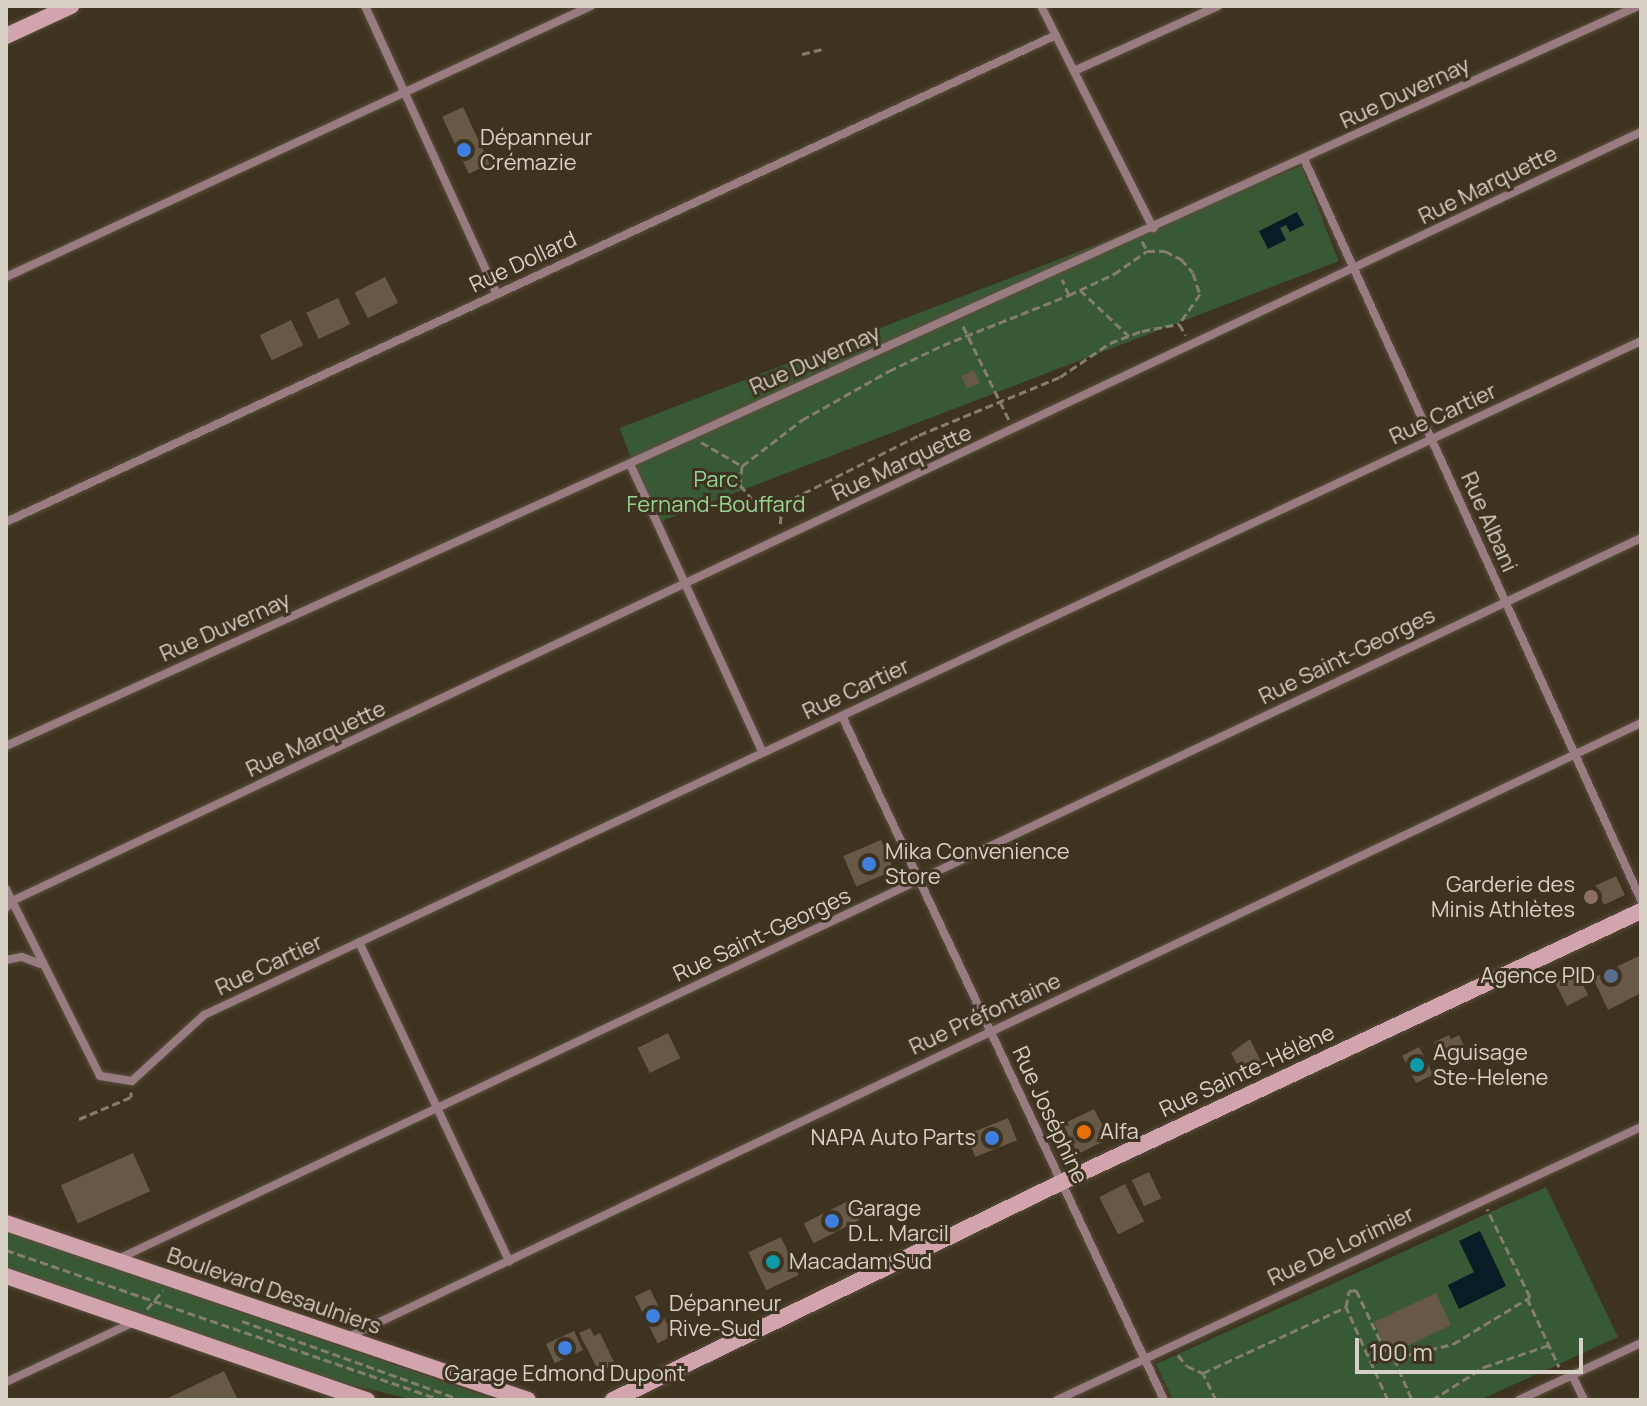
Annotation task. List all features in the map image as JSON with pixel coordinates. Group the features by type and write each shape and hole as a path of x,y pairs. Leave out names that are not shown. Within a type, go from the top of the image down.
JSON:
{"street":[{"path":"6,36 71,6"},
{"path":"365,6 497,294"},
{"path":"6,277 591,6"},
{"path":"1041,6 1153,228"},
{"path":"1074,71 1218,6"},
{"name":"Rue Duvernay","path":"6,746 1638,6"},
{"name":"Rue Dollard","path":"6,522 1056,35"},
{"name":"Rue Marquette","path":"9,905 1641,132"},
{"name":"Rue Albani","path":"1304,159 1641,900"},
{"name":"Rue Cartier","path":"132,1081 204,1015 1641,341"},
{"path":"630,464 763,753"},
{"name":"Rue Saint-Georges","path":"115,1261 1641,538"},
{"name":"Rue Joséphine","path":"842,716 1164,1400"},
{"name":"Rue Préfontaine","path":"345,1339 1641,723"},
{"path":"6,889 9,905 100,1076 132,1081"},
{"name":"Rue Sainte-Hélène","path":"613,1400 1062,1182 1641,911"},
{"path":"359,942 509,1261"},
{"path":"6,960 22,957 41,964"},
{"name":"Rue De Lorimier","path":"1057,1400 1641,1127"},
{"name":"Boulevard Desaulniers","path":"6,1223 115,1261 169,1290 303,1324 528,1400"},
{"path":"6,1276 367,1400"},
{"path":"6,1382 136,1320"},
{"path":"1519,1400 1641,1343"},
{"path":"1568,1377 1584,1400"}],"path":[{"path":"802,54 822,49"},
{"path":"1138,235 1147,251"},
{"path":"1147,251 1165,251 1181,259 1193,273 1200,294 1179,324 1110,343 1060,377 919,435 782,504 752,499 740,485 742,466 802,420 889,371 1080,290 1114,274 1147,251"},
{"path":"1059,270 1069,295"},
{"path":"1080,290 1129,336"},
{"path":"958,315 1013,430"},
{"path":"1179,324 1192,345"},
{"path":"690,437 742,466"},
{"path":"778,541 782,504"},
{"path":"79,1119 131,1097 132,1081"},
{"path":"1388,1400 1346,1307 1349,1291 1356,1290 1389,1359 1453,1344 1530,1297 1482,1201"},
{"path":"6,1250 441,1400"},
{"path":"149,1288 169,1290"},
{"path":"136,1320 169,1290"},
{"path":"1527,1298 1568,1377"},
{"path":"1203,1373 1346,1307"},
{"path":"229,1316 461,1400"},
{"path":"292,1351 303,1324"},
{"path":"1170,1345 1187,1366 1203,1373 1216,1400"},
{"path":"1432,1400 1484,1367 1549,1345"},
{"path":"1394,1358 1412,1400"}],"green space":[{"name":"Parc Fernand-Bouffard","path":"1302,166 1339,261 656,523 620,428"},
{"path":"1546,1187 1618,1337 1480,1400 1173,1400 1156,1364"},
{"path":"6,1229 496,1400 415,1400 330,1380 6,1269"}],"water":[{"path":"1297,212 1304,225 1290,232 1286,225 1280,228 1286,240 1268,249 1259,231"},
{"path":"1480,1231 1506,1286 1459,1309 1448,1285 1474,1272 1459,1241"}],"building":[{"path":"463,107 490,164 469,174 442,117"},
{"path":"385,277 398,303 368,318 355,292"},
{"path":"338,298 350,324 319,339 306,313"},
{"path":"291,320 303,345 272,361 260,335"},
{"path":"974,370 980,383 967,389 961,376"},
{"name":"Mika Convenience Store","path":"881,840 894,870 856,886 843,856"},
{"path":"1616,876 1625,895 1604,905 1595,886"},
{"path":"1641,955 1641,993 1608,1010 1593,978"},
{"path":"1576,971 1588,995 1567,1006 1555,982"},
{"path":"668,1033 680,1058 650,1073 637,1048"},
{"path":"1449,1035 1451,1039 1459,1035 1465,1048 1460,1051 1459,1062 1449,1067 1434,1042"},
{"path":"1250,1039 1262,1064 1242,1074 1231,1053"},
{"name":"Aguisage Ste-Helene","path":"1419,1047 1433,1075 1416,1083 1402,1056"},
{"name":"Alfa","path":"1094,1109 1105,1130 1098,1133 1102,1142 1078,1154 1063,1124"},
{"name":"NAPA Auto Parts","path":"1008,1118 1017,1140 975,1157 966,1135"},
{"path":"133,1153 150,1191 78,1224 61,1185"},
{"path":"1149,1172 1161,1198 1144,1206 1132,1180"},
{"path":"1125,1184 1144,1221 1118,1235 1099,1197"},
{"name":"Garage D.L. Marcil","path":"850,1200 860,1220 814,1243 804,1224"},
{"name":"Macadam Sud","path":"781,1237 799,1275 766,1290 748,1252"},
{"name":"Dépanneur Rive-Sud","path":"650,1289 673,1336 658,1343 635,1296"},
{"path":"1436,1293 1451,1325 1392,1353 1387,1351 1374,1322"},
{"path":"590,1328 594,1336 600,1333 615,1364 599,1372 579,1333"},
{"name":"Garage Edmond Dupont","path":"574,1331 583,1350 555,1363 546,1344"},
{"path":"224,1371 238,1400 164,1400"}],"place":[{"name":"Dépanneur Crémazie","path":"464,150"},
{"name":"Mika Convenience Store","path":"869,864"},
{"name":"Garderie des Minis Athlètes","path":"1591,897"},
{"name":"Agence PID","path":"1611,976"},
{"name":"Aguisage Ste-Helene","path":"1417,1065"},
{"name":"Alfa","path":"1084,1132"},
{"name":"NAPA Auto Parts","path":"992,1138"},
{"name":"Garage D.L. Marcil","path":"832,1221"},
{"name":"Macadam Sud","path":"773,1262"},
{"name":"Dépanneur Rive-Sud","path":"653,1316"},
{"name":"Garage Edmond Dupont","path":"565,1348"}]}
